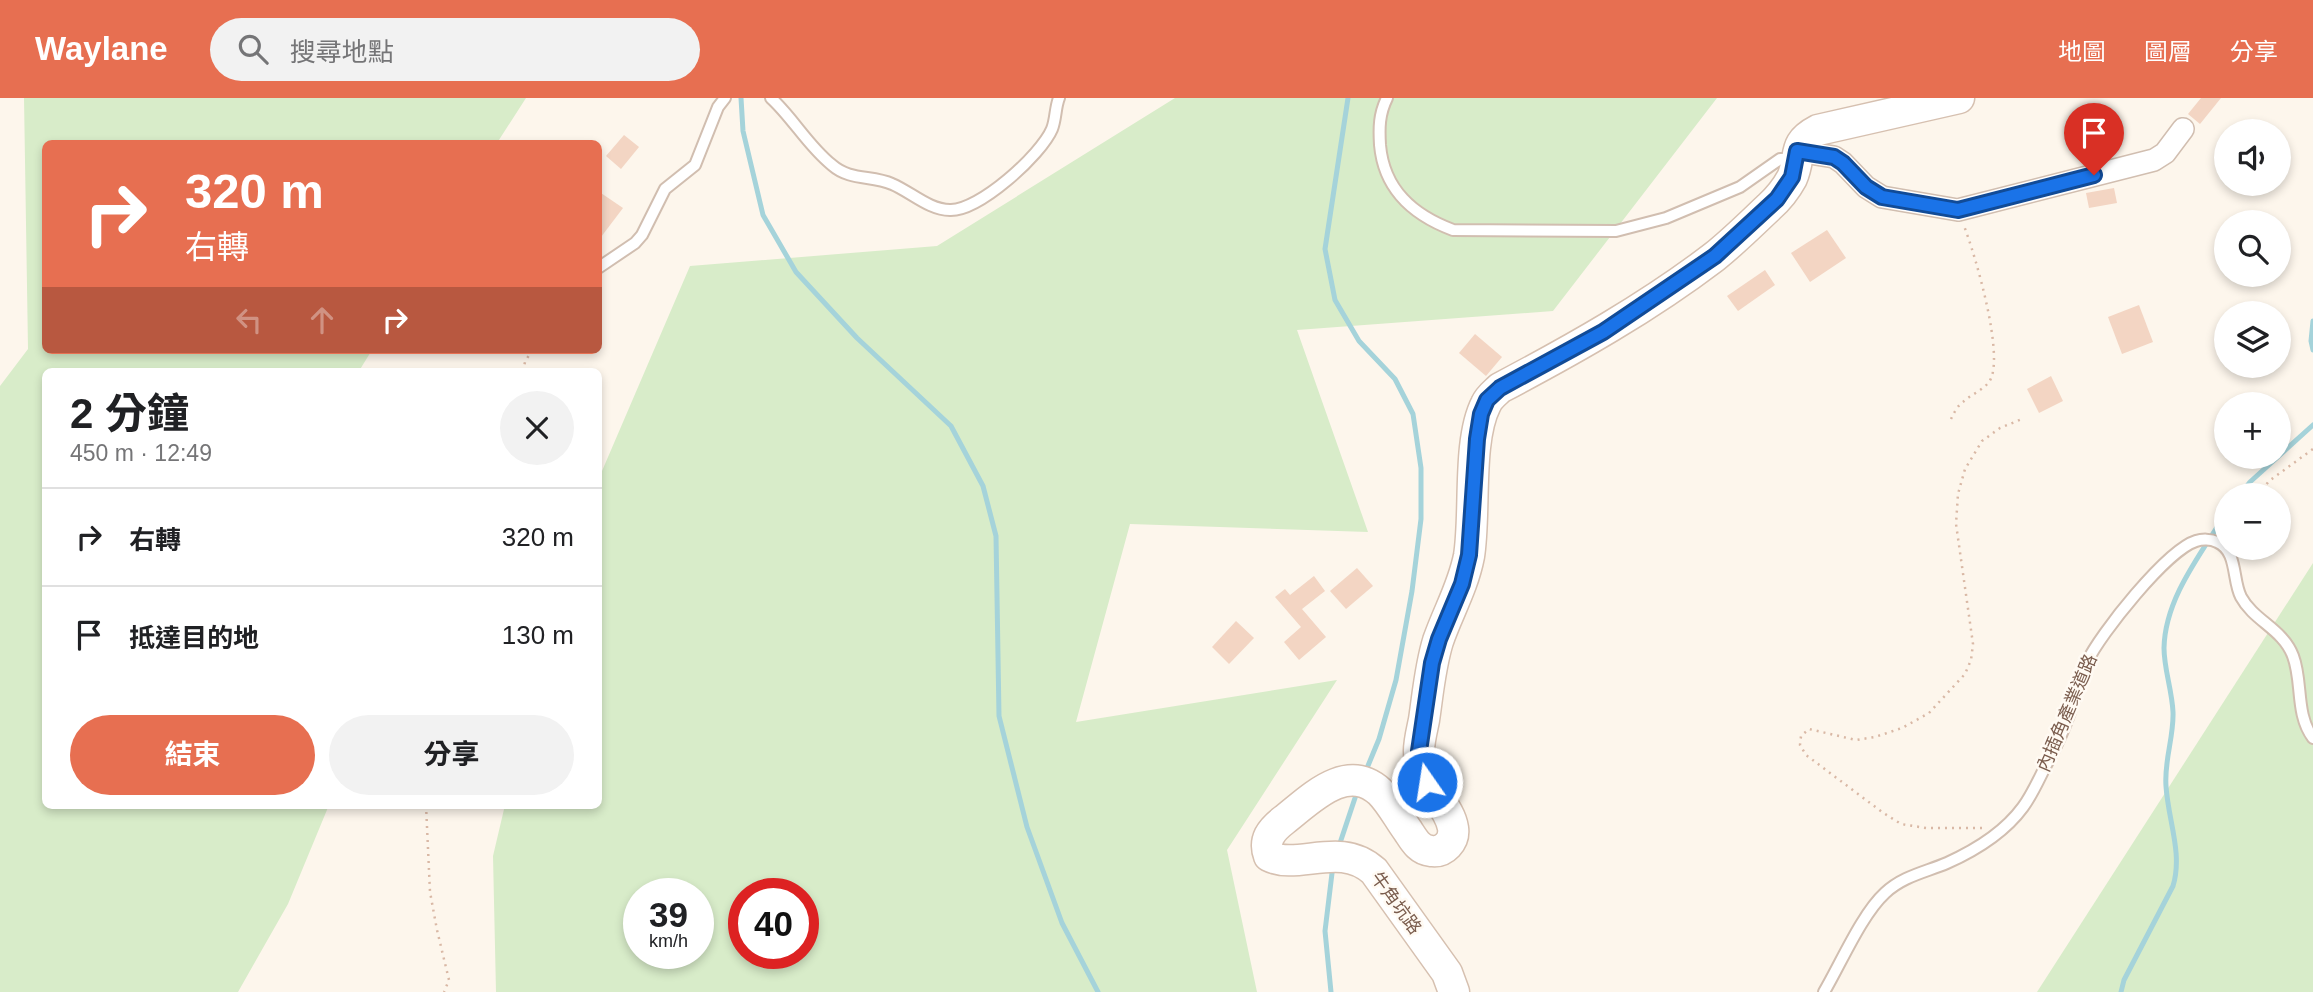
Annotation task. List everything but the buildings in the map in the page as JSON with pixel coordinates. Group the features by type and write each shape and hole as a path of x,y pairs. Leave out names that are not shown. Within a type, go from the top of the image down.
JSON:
{"street":[{"name":"牛角坑路","path":"1454,992 1447,973 1374,871 1364,862 1327,856 1277,860 1269,856 1266,846 1268,836 1278,825 1324,789 1339,782 1354,780 1367,784 1380,793 1417,845 1428,851 1438,851 1447,846 1453,838 1453,827 1427,782 1419,751 1432,663 1462,584 1469,555 1477,439 1481,414 1487,400 1500,388 1603,332 1715,256 1777,199 1792,177 1800,143 1807,136 1818,130 1959,98"},
{"path":"1796,158 1834,157 1866,187 1882,197 1958,210 2154,160 2165,153 2183,130"}],"lane":[{"path":"602,265 635,243 664,189 695,165 725,98"},
{"path":"771,98 832,165 845,174 891,184 934,207 949,210 964,208 980,201 1000,187 1034,153 1051,130 1059,98"},
{"path":"1387,98 1381,111 1379,127 1384,170 1390,184 1416,211 1453,230 1616,232 1666,218 1741,187 1780,159 1796,158"},
{"name":"內插角產業道路","path":"1824,992 1867,916 1884,894 1913,875 1971,852 2007,827 2025,806 2070,714 2079,679 2088,659 2104,633 2141,588 2168,562 2196,541 2219,542 2228,551 2240,596 2250,610 2282,636 2298,671 2302,713 2313,737"}],"path":[{"path":"1951,419 1960,403 1988,383 1995,370 1994,343 1983,289 1958,210"},
{"path":"2007,827 1926,828 1901,824 1806,755 1800,745 1801,736 1809,729 1856,740 1902,728 1929,713 1965,674 1971,660 1973,644 1956,524 1958,494 1965,469 1982,441 2000,428 2022,419"},
{"path":"2267,483 2313,449"},
{"path":"426,809 430,892 449,980 444,992"}],"green space":[{"path":"24,98 526,98 499,140 42,140 42,354 370,354 361,368 42,368 42,809 327,809 288,904 238,992 0,992 0,386 28,349"},
{"path":"1175,98 1717,98 1553,311 1297,330 1368,532 1130,524 1076,722 1337,680 1227,850 1257,992 496,992 493,856 504,809 602,809 602,471 690,266 937,246"},
{"path":"2313,563 2313,992 2037,992"}],"waterway":[{"path":"741,98 743,131 763,215 796,272 857,338 951,426 983,486 996,536 999,716 1027,827 1062,923 1098,992"},
{"path":"1348,98 1325,249 1335,300 1359,341 1395,379 1413,414 1421,468 1421,519 1412,591 1396,680 1379,739 1365,773"},
{"path":"2313,321 2313,350"},
{"path":"2249,483 2313,425"},
{"path":"2121,992 2124,980 2173,886 2176,874 2176,849 2166,786 2173,712 2164,656 2166,630 2177,594 2214,532"},
{"path":"1338,849 1357,792"},
{"path":"1331,992 1325,931 1333,865"}],"route":[{"path":"1427,782 1419,751 1432,663 1462,584 1469,555 1481,414 1487,400 1500,388 1603,332 1715,256 1787,187 1796,166 1797,151 1834,157 1866,187 1882,197 1958,210 2094,175"}]}
